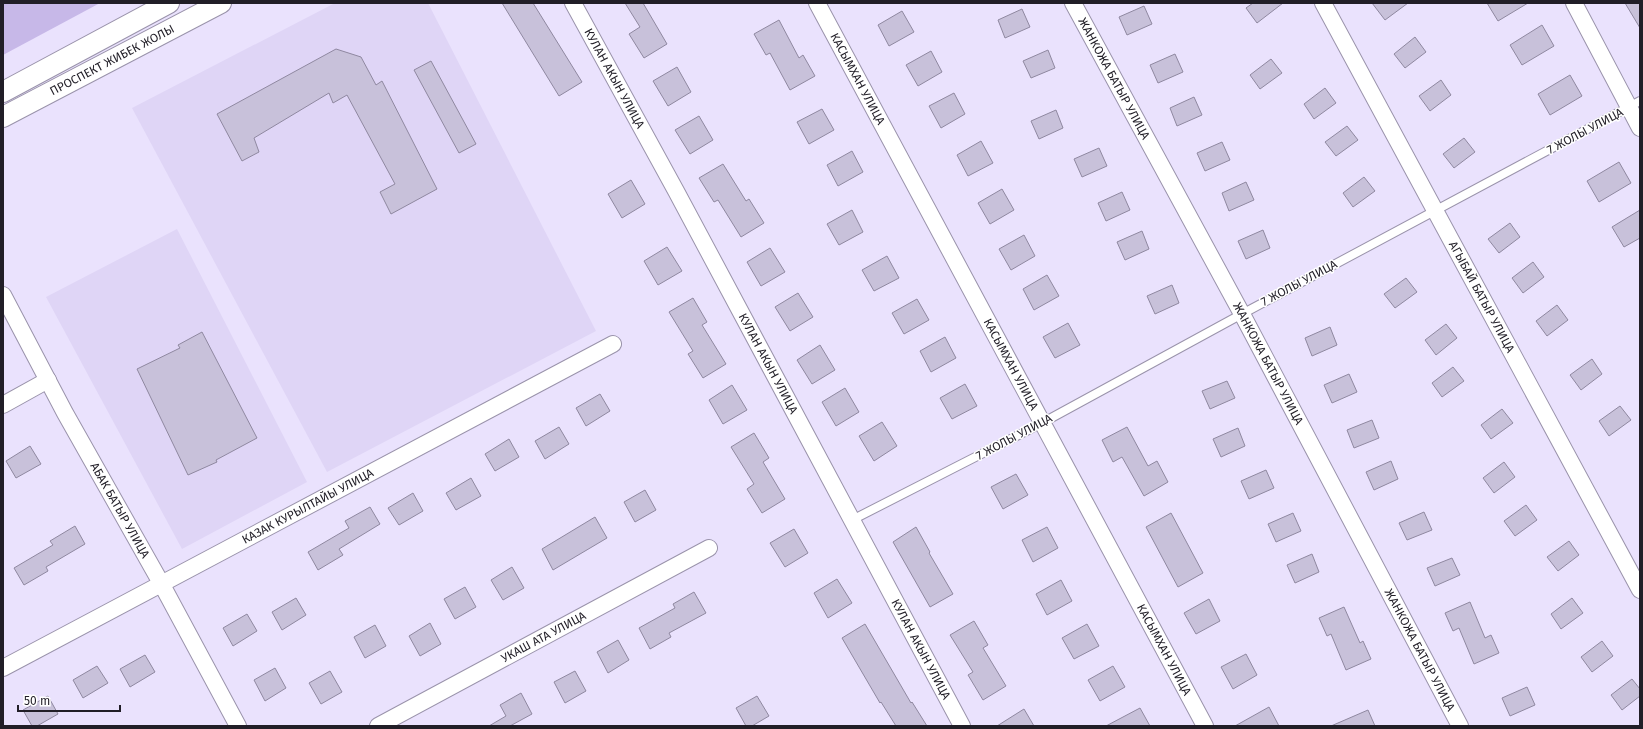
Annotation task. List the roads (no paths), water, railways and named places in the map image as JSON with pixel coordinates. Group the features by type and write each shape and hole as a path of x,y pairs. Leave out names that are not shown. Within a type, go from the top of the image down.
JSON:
{"street":[{"name":"ПРОСПЕКТ ЖИБЕК ЖОЛЫ","path":"3,92 170,3"},
{"name":"ПРОСПЕКТ ЖИБЕК ЖОЛЫ","path":"3,117 221,3"},
{"name":"КУЛАН АКЫН УЛИЦА","path":"573,3 680,198 962,726"},
{"name":"КАСЫМХАН УЛИЦА","path":"817,3 1205,726"},
{"name":"ЖАНКОЖА БАТЫР УЛИЦА","path":"1073,3 1242,314 1460,726"},
{"name":"АГЫБАЙ БАТЫР УЛИЦА","path":"1323,3 1640,590"},
{"path":"1574,3 1634,104 1640,128"},
{"name":"АБАК БАТЫР УЛИЦА","path":"3,295 65,413 161,583 238,726"},
{"name":"КАЗАК КУРЫЛТАЙЫ УЛИЦА","path":"3,668 613,344"},
{"path":"3,405 48,380"},
{"name":"УКАШ АТА УЛИЦА","path":"378,726 710,548"}],"lane":[{"name":"7 ЖОЛЫ УЛИЦА","path":"852,520 1042,423 1634,104"}]}
